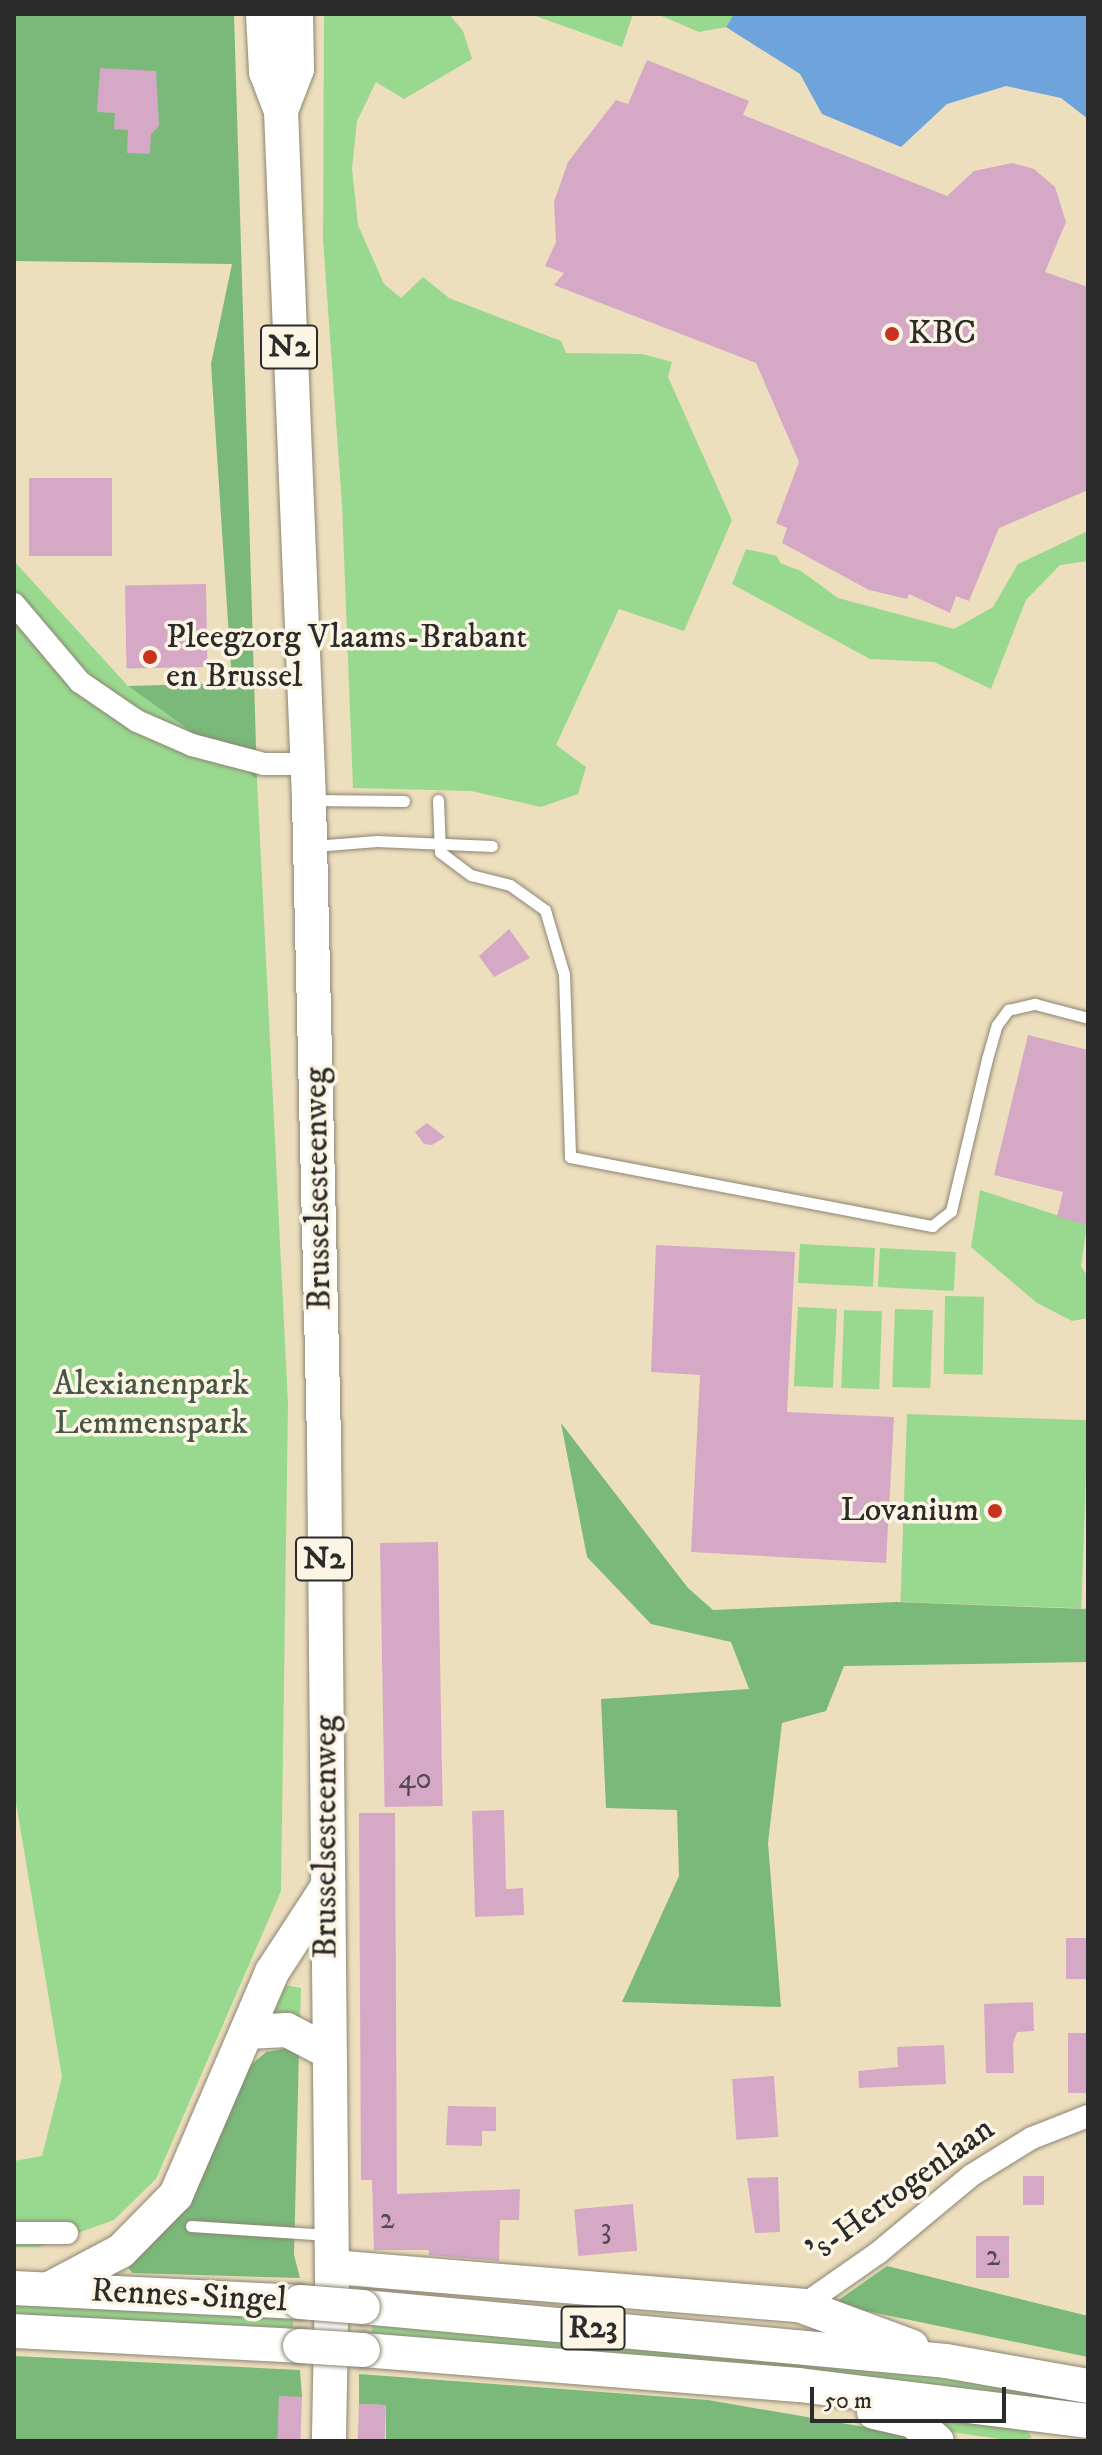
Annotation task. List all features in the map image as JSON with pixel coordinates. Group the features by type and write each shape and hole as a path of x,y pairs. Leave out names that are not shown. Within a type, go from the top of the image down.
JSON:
{"main road":[{"name":"Brusselsesteenweg","path":"263,14 266,72 281,111 309,800 324,1442 331,2251"},
{"name":"Brusselsesteenweg","path":"281,111 297,69 296,14"},
{"path":"51,2288 121,2251 176,2195 272,1972 328,1886"},
{"path":"247,2032 287,2030 329,2052"},
{"path":"331,2251 802,2306 946,2361"},
{"name":"N2","path":"329,2441 331,2251"},
{"name":"Rennes-Singel","path":"14,2288 300,2302 946,2361"},
{"name":"Rennes-Singel","path":"14,2331 363,2350 799,2385"},
{"name":"R23","path":"946,2361 1088,2386"},
{"path":"799,2385 831,2404 913,2421 937,2441"},
{"name":"R23","path":"799,2385 1088,2421"},
{"path":"1044,2441 1088,2435"}],"street":[{"path":"14,604 80,682 137,721 192,745 264,764 307,764"},
{"name":"'s-Hertogenlaan","path":"802,2306 878,2253 941,2197 1005,2154 1088,2116"},
{"path":"14,2233 67,2233"}],"lane":[{"path":"309,800 404,801"},
{"path":"438,800 437,844 452,864 471,875 510,885 545,910 564,974 570,1157 932,1226 951,1211 987,1059 997,1025 1008,1010 1035,1004 1088,1018"},
{"path":"309,847 492,846"},
{"path":"191,2226 331,2251"}],"green space":[{"path":"14,14 234,14 257,779 128,686 232,683 211,364 232,264 14,261"},
{"path":"324,14 449,14 463,31 472,59 404,99 376,82 357,121 352,169 358,225 384,284 401,298 423,277 449,298 561,341 566,353 642,354 672,362 668,377 732,520 684,631 619,609 556,745 586,767 578,794 541,807 471,791 353,788 342,505 323,239"},
{"path":"530,14 633,14 622,47"},
{"path":"657,14 734,14 726,27 699,32"},
{"path":"1088,531 1088,561 1060,565 1026,600 991,689 934,662 870,659 732,584 746,549 777,556 780,563 801,571 838,598 954,629 993,607 1018,564"},
{"name":"Alexianenpark Lemmenspark","path":"14,561 128,686 257,779 288,1403 281,1891 156,2179 114,2220 38,2247 14,2247 14,2161 42,2156 62,2077 14,1791"},
{"path":"980,1190 1087,1225 1081,1266 1088,1277 1088,1318 1072,1321 1037,1303 971,1247"},
{"path":"800,1244 875,1248 873,1287 798,1283"},
{"path":"880,1248 956,1252 954,1291 878,1287"},
{"path":"945,1296 984,1297 983,1375 944,1374"},
{"path":"798,1307 837,1309 833,1388 794,1386"},
{"path":"895,1309 933,1310 930,1388 892,1387"},
{"path":"844,1310 882,1311 879,1389 841,1388"},
{"name":"Lovanium","path":"907,1414 1088,1420 1081,1608 900,1602"},
{"path":"561,1423 688,1588 713,1610 896,1602 1088,1609 1088,1662 844,1666 826,1711 782,1723 768,1843 781,2007 622,2002 679,1876 677,1810 606,1808 601,1699 749,1689 731,1642 651,1624 587,1557"},
{"path":"285,1985 301,1988 300,2022 271,2014"},
{"path":"294,2047 299,2050 294,2255 300,2278 132,2273 123,2259 246,2069 266,2052"},
{"path":"887,2266 1088,2316 1088,2357 833,2304"},
{"path":"14,2305 293,2319 293,2328 14,2314"},
{"path":"372,2324 924,2376 1088,2399 1088,2407 596,2353 372,2335"},
{"path":"14,2356 300,2370 302,2397 279,2397 278,2441 14,2441"},
{"path":"359,2374 708,2400 905,2434 919,2441 386,2441 386,2405 359,2404"},
{"path":"953,2421 1028,2431 1032,2438 1014,2441 944,2431 943,2423"}],"water":[{"path":"734,14 1088,14 1088,119 1061,98 1006,86 947,104 901,147 822,114 800,74 726,27"}],"building":[{"name":"KBC","path":"647,60 749,101 743,115 947,196 974,171 1012,163 1034,169 1055,187 1066,222 1045,272 1088,287 1088,490 999,528 969,601 956,596 950,613 909,594 907,599 869,590 782,543 787,528 776,523 799,462 756,363 554,285 564,273 545,266 556,242 554,202 568,162 616,100 628,104"},
{"path":"100,68 156,71 159,126 151,134 150,154 127,153 128,130 114,129 115,113 97,112"},
{"path":"29,478 112,478 112,556 29,556"},
{"path":"206,584 207,667 126,668 125,585"},
{"path":"509,929 530,958 494,977 479,956"},
{"path":"1028,1035 1088,1050 1088,1225 1057,1217 1063,1192 994,1175"},
{"path":"427,1123 445,1137 432,1145 424,1144 415,1132"},
{"path":"656,1245 795,1252 787,1412 894,1417 886,1563 691,1552 700,1375 651,1372"},
{"path":"438,1542 443,1806 385,1807 380,1543"},
{"path":"504,1810 506,1889 523,1888 524,1915 475,1917 472,1811"},
{"path":"359,1813 395,1813 397,2194 520,2189 519,2220 500,2220 499,2261 429,2255 429,2250 374,2250 372,2180 361,2180"},
{"path":"1066,1938 1088,1938 1088,1979 1066,1979"},
{"path":"1033,2002 1034,2031 1017,2032 1013,2043 1014,2073 986,2073 984,2004"},
{"path":"1068,2033 1088,2033 1088,2093 1068,2093"},
{"path":"944,2045 946,2084 859,2088 858,2071 898,2067 897,2047"},
{"path":"774,2076 778,2137 736,2140 732,2079"},
{"path":"448,2106 496,2107 496,2131 482,2131 482,2146 446,2145"},
{"path":"1023,2176 1044,2176 1044,2205 1023,2205"},
{"path":"778,2177 780,2232 755,2233 747,2178"},
{"path":"633,2204 637,2251 578,2256 574,2209"},
{"path":"976,2236 1009,2236 1009,2278 976,2278"},
{"path":"279,2396 302,2397 300,2441 277,2441"},
{"path":"359,2404 386,2405 385,2441 358,2441"}],"place":[{"name":"KBC","path":"892,334"},
{"name":"Pleegzorg Vlaams-Brabant en Brussel","path":"150,657"},
{"name":"Lovanium","path":"995,1511"}]}
